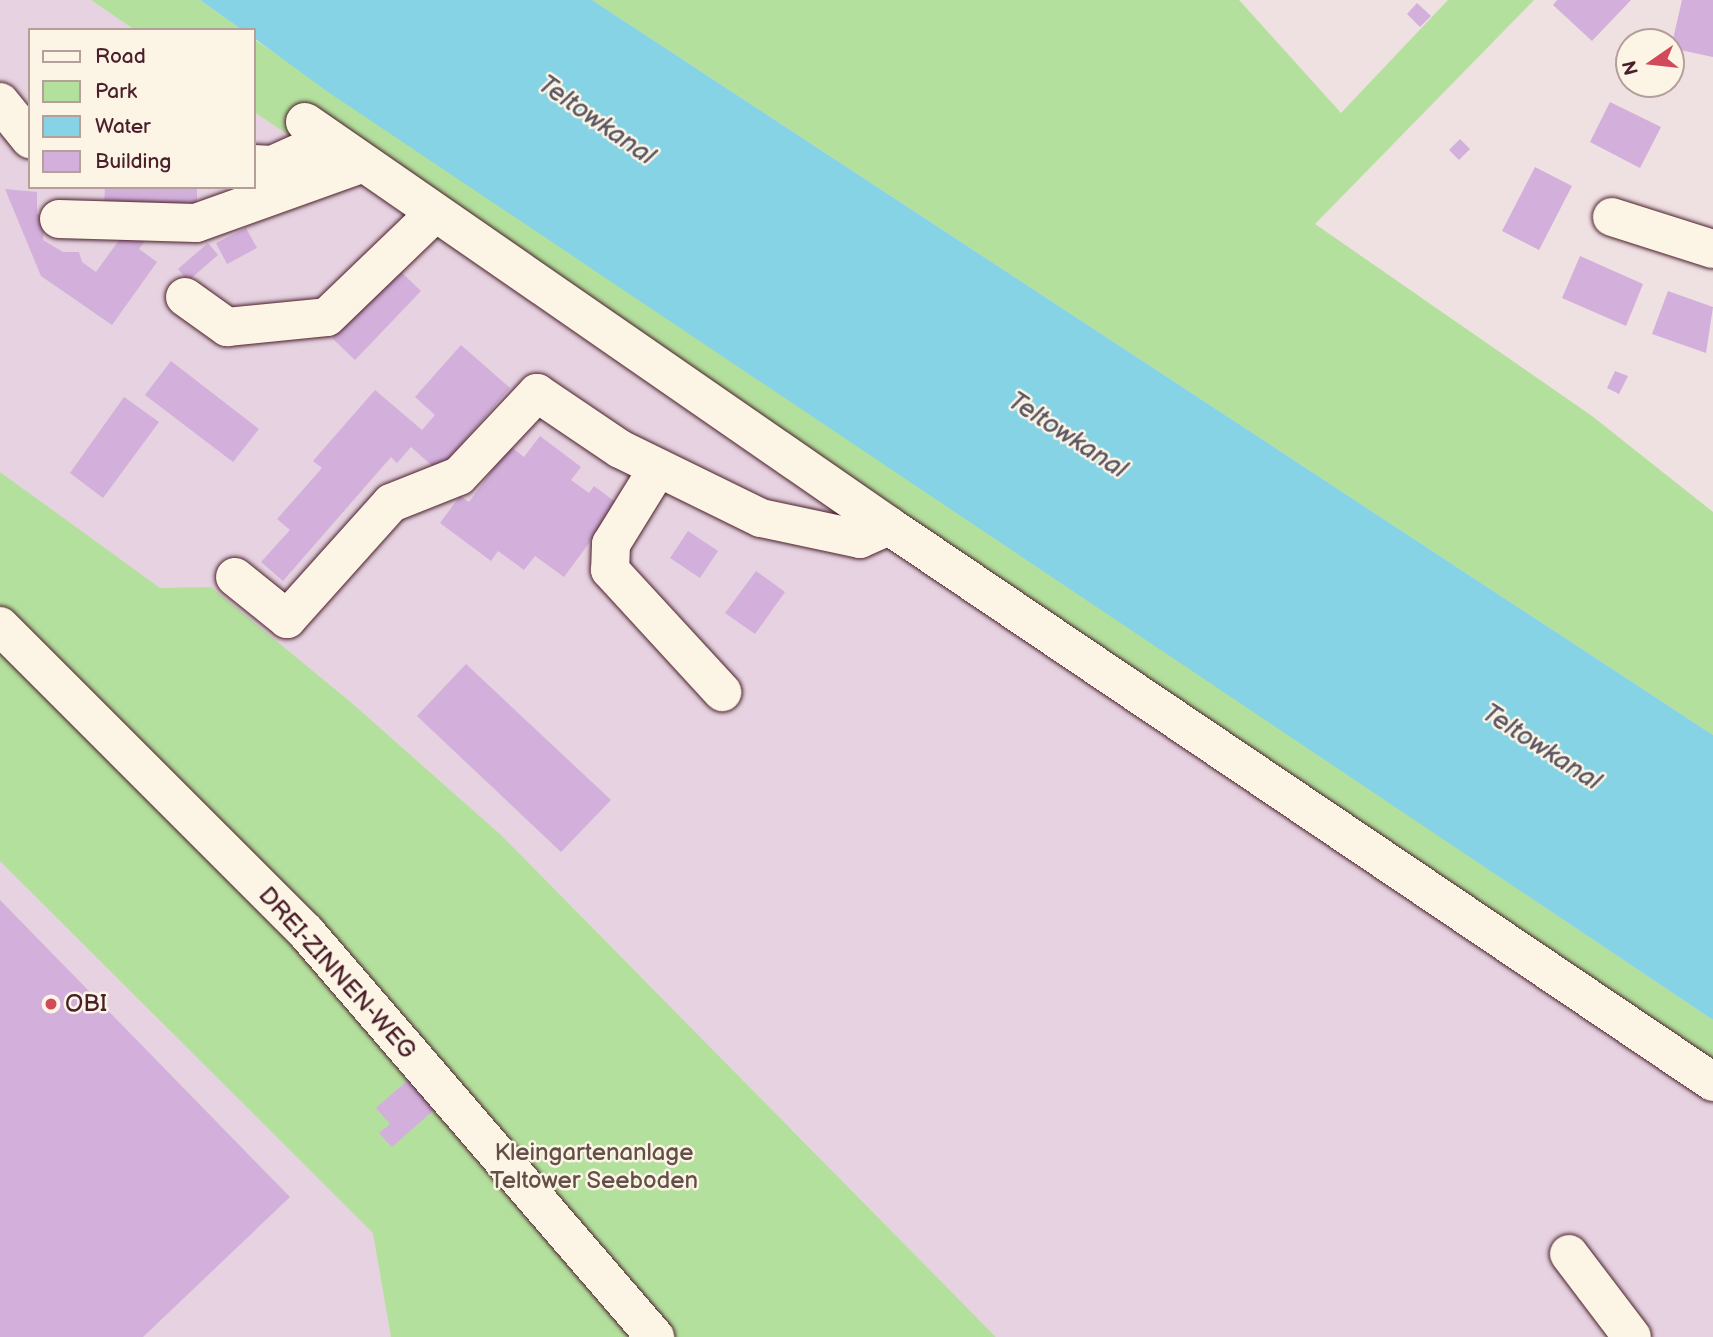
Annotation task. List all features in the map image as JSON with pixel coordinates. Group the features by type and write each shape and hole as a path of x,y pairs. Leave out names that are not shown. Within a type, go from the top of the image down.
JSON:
{"street":[{"path":"0,102 28,137"},
{"path":"256,164 272,165 316,131 889,526 1713,1082"},
{"path":"59,219 195,223 364,163"},
{"path":"185,297 227,327 327,317 434,214"},
{"path":"1612,217 1713,249"},
{"path":"235,577 287,620 391,503 459,477 537,393 658,468 761,518 860,539 889,526"},
{"path":"658,468 611,544 610,570 722,692"},
{"name":"DREI-ZINNEN-WEG","path":"0,626 306,932 655,1337"},
{"path":"1569,1254 1632,1337"}],"shaded area":[{"path":"0,0 91,0 132,28 28,28 28,189 256,189 256,113 1713,1090 1713,1337 996,1337 501,835 353,704 211,587 160,589 0,472"},
{"path":"0,765 71,832 452,1337 0,1337"}],"green space":[{"path":"91,0 200,0 239,28 132,28"},
{"path":"592,0 1239,0 1341,113 1448,0 1534,0 1315,224 1592,416 1713,512 1713,735"},
{"path":"256,40 1713,1020 1713,1090 256,113"},
{"name":"Kleingartenanlage Teltower Seeboden","path":"0,472 160,588 211,587 353,704 501,835 996,1337 391,1337 373,1233 0,861"}],"water":[{"name":"Teltowkanal","path":"200,0 592,0 1713,735 1713,1020 328,92 256,39 256,28 239,28"}],"building":[{"path":"1557,0 1631,0 1592,41 1553,5"},
{"path":"1682,0 1713,0 1713,57 1685,51 1685,28 1676,28"},
{"path":"1417,3 1431,16 1420,27 1407,14"},
{"path":"1610,102 1661,127 1640,168 1590,142"},
{"path":"1460,139 1470,149 1459,160 1449,150"},
{"path":"1535,167 1572,186 1539,250 1502,231"},
{"path":"5,189 37,192 37,214 45,215 43,240 63,252 79,252 82,262 96,272 127,229 145,241 139,249 157,262 112,325 41,276"},
{"path":"105,189 197,189 197,209 104,206"},
{"path":"246,228 257,248 227,264 216,243"},
{"path":"208,243 218,255 188,281 178,269"},
{"path":"1580,256 1643,284 1626,326 1562,298"},
{"path":"398,269 421,291 355,360 332,338"},
{"path":"1668,291 1713,307 1706,353 1652,334"},
{"path":"461,345 510,388 438,471 411,447 397,463 391,457 283,581 261,562 290,530 277,519 322,468 313,461 375,390 422,430 435,415 415,397"},
{"path":"171,361 259,429 233,462 145,395"},
{"path":"1615,371 1628,376 1619,394 1607,388"},
{"path":"124,397 159,422 103,498 70,473"},
{"path":"540,436 581,467 571,480 589,493 594,486 618,504 564,577 535,556 524,570 498,551 491,561 440,523 460,496 469,502 510,446 524,457"},
{"path":"688,531 718,551 700,578 670,558"},
{"path":"756,571 785,592 755,634 725,613"},
{"path":"466,664 611,800 561,852 417,716"},
{"name":"OBI","path":"0,900 290,1197 143,1337 0,1337"},
{"path":"409,1079 435,1109 392,1147 379,1133 390,1124 376,1108"}],"place":[{"name":"OBI","path":"51,1004"}]}
